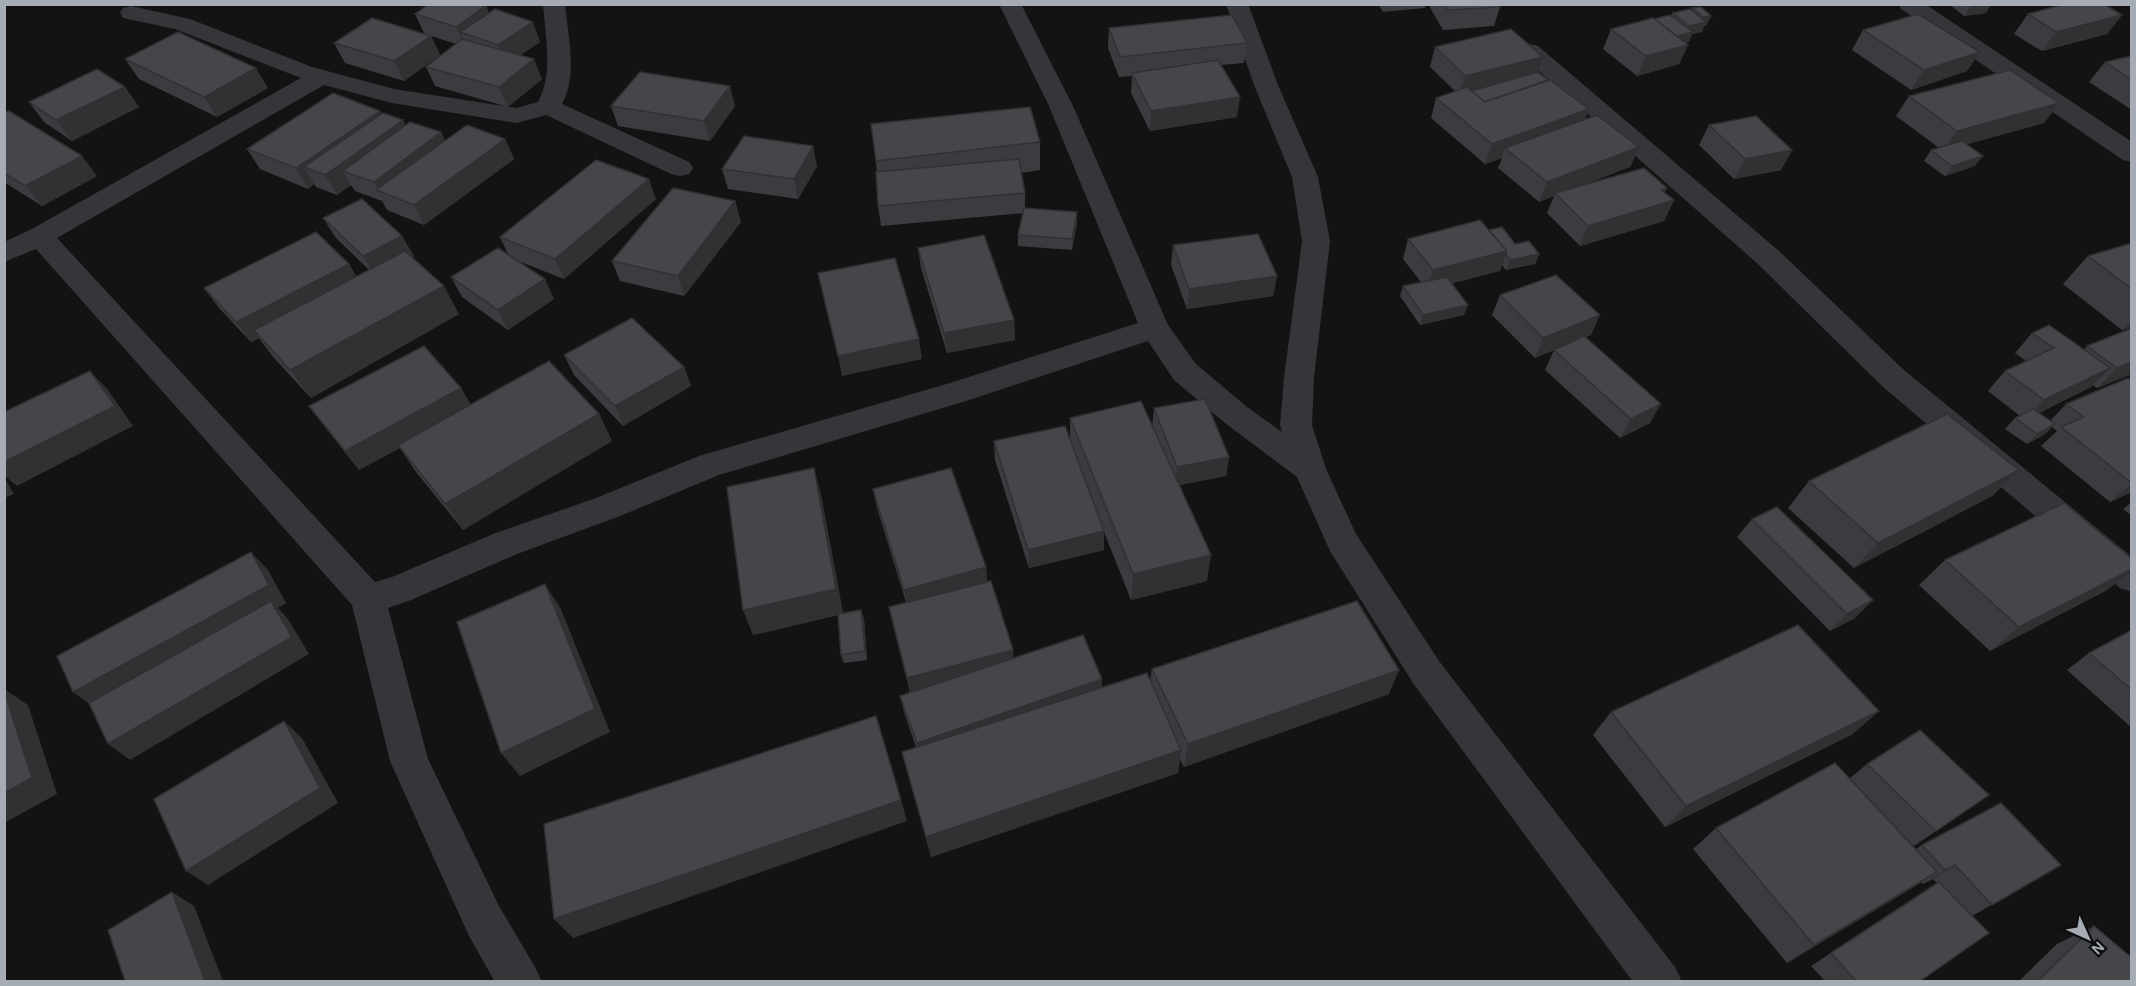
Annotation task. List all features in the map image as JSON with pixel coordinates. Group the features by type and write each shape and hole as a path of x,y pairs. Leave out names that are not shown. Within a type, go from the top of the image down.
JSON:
{"street":[{"path":"548,108 555,98 558,68 554,4"},
{"path":"1010,4 1061,106 1155,328 1185,372 1236,414 1310,469"},
{"path":"1238,4 1266,85 1305,177 1317,241 1299,378 1296,425 1310,469 1342,541 1426,672 1660,981"},
{"path":"1909,4 2132,154"},
{"path":"131,13 182,24 321,77 392,96 518,116 548,108 680,168"},
{"path":"1530,51 1769,258 1893,378 2132,578"},
{"path":"4,253 40,236 321,77"},
{"path":"40,236 368,599 409,760 484,921 520,981"},
{"path":"368,599 399,590 505,544 608,507 710,465 955,393 1155,328"}],"building":[{"path":"429,4 486,5 456,27 415,14"},
{"path":"1445,4 1499,4 1500,7 1448,10"},
{"path":"2065,4 2104,4 2122,15 2056,32 2028,14"},
{"path":"1701,7 1711,16 1703,17 1692,8"},
{"path":"495,9 533,22 498,45 460,32"},
{"path":"1690,9 1706,22 1689,26 1673,13"},
{"path":"1918,14 1980,52 1924,70 1863,30"},
{"path":"1232,15 1247,43 1120,57 1109,28"},
{"path":"1670,15 1693,32 1677,36 1654,19"},
{"path":"372,18 431,36 394,61 334,43"},
{"path":"1653,18 1688,45 1646,56 1611,29"},
{"path":"1511,29 1543,57 1465,76 1435,47"},
{"path":"178,32 256,68 204,97 125,59"},
{"path":"462,39 534,59 499,87 426,67"},
{"path":"2132,56 2132,80 2105,62"},
{"path":"1218,60 1240,97 1151,111 1132,73"},
{"path":"97,69 125,87 56,120 29,102"},
{"path":"2010,70 2059,103 1957,131 1909,96"},
{"path":"640,72 730,86 704,121 611,106"},
{"path":"1538,72 1548,80 1485,102 1471,91"},
{"path":"1550,80 1589,109 1492,144 1436,98 1467,87 1485,102"},
{"path":"333,93 380,111 296,168 247,149"},
{"path":"1030,107 1040,142 876,161 871,124"},
{"path":"9,111 82,156 25,186 4,173 4,113"},
{"path":"383,113 403,120 325,175 304,167"},
{"path":"1597,115 1639,147 1547,182 1505,148"},
{"path":"1756,116 1792,150 1745,159 1709,125"},
{"path":"410,122 441,132 374,182 343,171"},
{"path":"467,125 505,139 414,205 376,190"},
{"path":"744,136 813,146 794,179 722,169"},
{"path":"1962,141 1983,156 1952,166 1931,150"},
{"path":"1019,159 1025,193 878,206 876,172"},
{"path":"596,160 649,179 555,259 500,237"},
{"path":"1644,168 1667,188 1661,190 1674,200 1588,226 1555,193"},
{"path":"673,188 735,201 678,276 612,261"},
{"path":"362,199 402,236 363,256 323,218"},
{"path":"1024,208 1077,212 1072,239 1018,235"},
{"path":"1480,220 1507,251 1433,270 1408,239"},
{"path":"1502,227 1515,244 1529,241 1539,254 1510,260 1506,255 1507,251 1489,230"},
{"path":"316,232 349,264 236,322 204,288"},
{"path":"1258,234 1277,276 1189,289 1173,245"},
{"path":"984,235 1014,320 944,333 918,248"},
{"path":"2132,243 2132,289 2088,256"},
{"path":"498,248 545,279 498,310 451,277"},
{"path":"405,251 444,286 290,370 254,330"},
{"path":"895,258 919,339 838,356 818,273"},
{"path":"1556,275 1600,315 1543,338 1500,295"},
{"path":"1447,277 1468,305 1423,315 1403,286"},
{"path":"632,318 684,367 615,406 564,355"},
{"path":"2049,325 2110,368 2044,400 2005,371 2054,348 2032,333"},
{"path":"2132,328 2132,362 2117,368 2087,346"},
{"path":"1584,336 1661,404 1631,419 1554,350"},
{"path":"424,346 461,388 345,451 309,406"},
{"path":"549,361 599,414 445,504 398,445"},
{"path":"90,371 115,406 4,462 4,412"},
{"path":"2128,378 2132,381 2132,483 2061,427 2084,417 2066,404"},
{"path":"1205,399 1229,457 1177,467 1154,408"},
{"path":"1141,401 1211,555 1133,574 1070,418"},
{"path":"2033,409 2055,424 2037,434 2015,418"},
{"path":"1947,414 2019,470 1878,543 1809,481"},
{"path":"1065,426 1104,531 1028,550 994,441"},
{"path":"814,468 836,589 743,610 727,487"},
{"path":"951,468 986,567 904,590 873,489"},
{"path":"2064,503 2132,559 2132,569 2019,627 1945,560"},
{"path":"1777,507 1873,600 1847,614 1752,519"},
{"path":"251,552 269,585 73,692 57,656"},
{"path":"991,581 1013,650 907,678 889,607"},
{"path":"545,584 595,709 501,753 457,622"},
{"path":"271,601 292,637 108,744 89,703"},
{"path":"1357,601 1399,670 1188,744 1152,669"},
{"path":"861,610 865,651 841,655 838,614"},
{"path":"1798,625 1879,711 1686,806 1611,712"},
{"path":"2132,630 2132,690 2089,653"},
{"path":"1083,635 1102,679 917,743 900,696"},
{"path":"1147,673 1181,750 926,837 902,752"},
{"path":"4,691 32,778 4,793"},
{"path":"876,716 901,800 554,919 544,824"},
{"path":"284,721 320,788 186,871 154,799"},
{"path":"1920,730 1989,795 1936,831 1867,764"},
{"path":"1835,763 1937,872 1814,945 1716,828"},
{"path":"2001,803 2061,865 1992,905 1955,865 1945,870 1922,845"},
{"path":"1939,882 1989,933 1920,981 1856,981 1831,953"},
{"path":"172,892 205,981 125,981 108,930"},
{"path":"2094,926 2132,958 2132,981 2038,981"}]}
